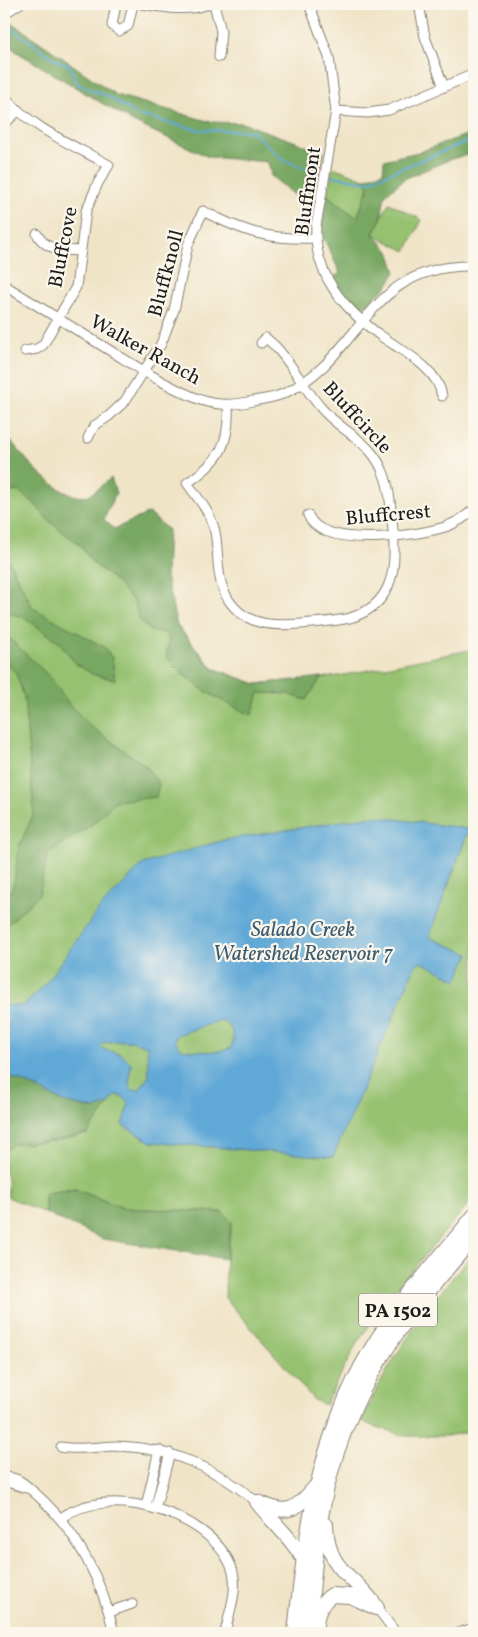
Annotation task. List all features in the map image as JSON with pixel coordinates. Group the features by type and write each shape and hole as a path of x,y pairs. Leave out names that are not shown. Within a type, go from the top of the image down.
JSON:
{"highway":[{"name":"PA 1502","path":"295,1633 304,1558 320,1491 331,1472 344,1417 357,1375 384,1328 474,1216"},
{"name":"PA 1502","path":"344,1417 409,1316 474,1237"},
{"name":"PA 1502","path":"308,1633 316,1558 320,1491"},
{"path":"257,1502 272,1509 289,1509 320,1491 330,1554 340,1570 369,1595 377,1608"},
{"path":"257,1502 268,1517 293,1540 304,1558"},
{"path":"315,1633 323,1601 332,1595 350,1596 377,1608"}],"street":[{"path":"4,14 19,4"},
{"path":"116,4 112,25 119,32 128,26 133,4"},
{"path":"142,4 174,10 194,9 209,4"},
{"path":"214,4 221,31 219,57"},
{"name":"Bluffmont","path":"309,4 329,57 336,111 315,238 319,263 327,281 362,321 421,364 441,386 442,396"},
{"path":"419,4 424,37 444,87"},
{"path":"336,111 368,112 390,110 474,74"},
{"path":"4,96 18,111 4,124"},
{"name":"Bluffcove","path":"18,111 50,133 109,165 98,183 86,210 76,287 43,344 37,349 25,351"},
{"name":"Bluffknoll","path":"88,438 94,426 109,416 125,401 145,371 168,327 174,310 188,245 203,211 234,226 262,236 315,238"},
{"path":"37,234 41,242 49,247 80,252"},
{"name":"Walker Ranch","path":"4,285 145,371 201,400 228,405 282,394 303,382 324,365 386,295 407,280 444,267 474,266"},
{"name":"Bluffcircle","path":"228,405 229,423 223,448 212,464 187,482 211,520 220,581 235,607 256,621 283,625 339,620 364,612 376,603 391,582 395,563 394,535 388,487 378,461 360,439 327,415 275,346 266,338 261,344"},
{"name":"Bluffcrest","path":"308,515 317,527 337,536 355,538 394,535 444,527 458,521 474,509"},
{"path":"61,1447 77,1449 116,1446 159,1450 170,1453 192,1460 221,1475 257,1502"},
{"path":"146,1506 159,1450"},
{"path":"155,1508 170,1453"},
{"path":"4,1479 19,1480 61,1518 80,1548 109,1612 114,1633"},
{"path":"152,1480 162,1482"},
{"path":"61,1518 76,1510 105,1504 146,1506 184,1520 200,1530 212,1539 227,1557 232,1567 235,1587 225,1633"},
{"path":"109,1612 132,1604"},
{"path":"377,1608 396,1633"},
{"path":"458,1633 474,1628"}],"green space":[{"path":"5,18 116,95 211,122 243,123 324,152 312,209 271,176 268,162 209,157 133,122 17,52 4,41"},
{"path":"474,132 474,153 451,159 404,179 385,195 381,219 373,234 389,251 396,272 387,286 361,310 342,294 332,279 340,273 321,232 327,195 357,218 369,186 364,179 383,172 384,160 422,151"},
{"path":"333,167 364,179 369,186 357,218 327,195"},
{"path":"389,203 422,220 406,251 373,234"},
{"path":"4,431 40,473 64,491 76,496 86,496 96,491 111,478 116,493 104,519 114,529 149,513 168,530 166,576 177,626 212,668 256,684 322,677 306,700 287,694 259,693 252,715 205,691 185,676 166,657 169,639 165,633 150,631 140,620 134,602 114,580 92,562 80,545 49,521 33,502 18,491 4,493"},
{"path":"4,458 141,583 213,668 256,684 339,676 470,650 474,640 474,1198 388,1298 357,1343 325,1405 314,1400 225,1298 226,1259 232,1222 222,1212 123,1208 75,1189 45,1193 45,1213 8,1197 7,1176 4,1173 4,1153 13,1144 55,1141 109,1105 64,1102 29,1084 4,1075"},
{"path":"4,551 33,608 104,647 112,658 115,680 92,674 76,664 59,642 25,618 4,611"},
{"path":"4,633 52,679 69,704 94,729 146,766 159,784 156,797 115,801 93,824 48,853 39,895 4,928 4,906 14,883 19,846 34,813 24,697 16,673 4,661"},
{"path":"4,1075 29,1084 64,1102 94,1109 109,1104 87,1134 55,1141 13,1144 4,1153"},
{"path":"75,1189 123,1208 222,1212 232,1222 226,1259 103,1239 45,1213 45,1193"},
{"path":"474,1252 474,1431 446,1436 405,1436 361,1422 372,1398 397,1354 440,1293"}],"water":[{"name":"Salado Creek Watershed Reservoir 7","path":"373,816 469,829 429,937 469,954 457,980 423,963 419,962 415,966 333,1157 151,1142 122,1125 129,1103 123,1097 116,1095 109,1104 94,1109 64,1102 29,1084 4,1075 4,1005 23,1006 43,987 99,909 143,864 224,840","holes":["222,1020 232,1032 231,1048 213,1051 181,1049 175,1041 177,1035","132,1041 147,1046 149,1076 139,1090 131,1090 129,1082 131,1063 121,1054 105,1050 100,1046 103,1043"]}],"waterway":[{"path":"5,24 56,60 69,65 78,84 109,97 137,115 199,130 252,131 283,160 320,174"},
{"path":"333,176 367,182 474,139"}]}
